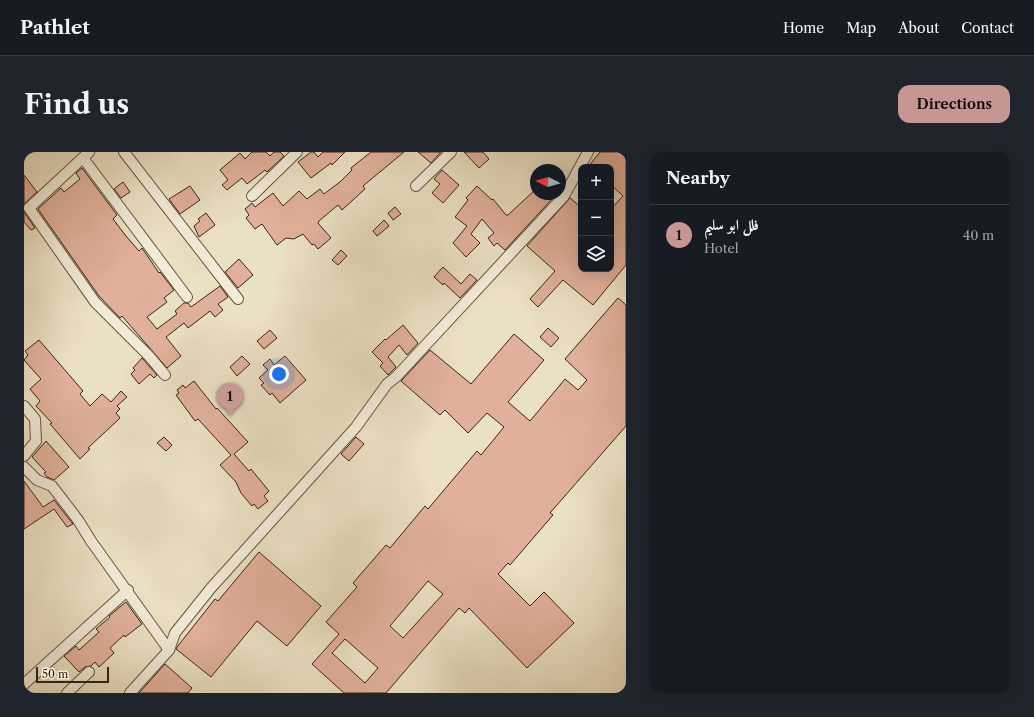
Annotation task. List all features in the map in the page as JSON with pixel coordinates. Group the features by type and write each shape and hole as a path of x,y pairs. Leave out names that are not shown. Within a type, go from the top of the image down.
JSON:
{"street":[{"path":"124,152 238,299"},
{"path":"252,196 297,152"},
{"path":"416,186 450,152"},
{"path":"130,693 169,650 175,633 206,594 356,427 387,384 396,377 564,196 588,152"},
{"path":"165,375 149,356 95,302 29,208 86,155 187,297"},
{"path":"24,406 35,418 36,441 24,456"},
{"path":"24,467 37,480 52,486 128,590 169,650"},
{"path":"24,684 128,590"},
{"path":"67,693 89,672"}],"building":[{"path":"252,152 266,152 270,156 274,152 280,152 284,156 267,172 265,170 247,184 242,178 227,190 222,185 228,180 220,170 240,153 245,159"},
{"path":"311,152 314,152 318,157 323,152 345,152 332,165 331,163 311,178 298,162"},
{"path":"371,152 404,152 363,186 365,189 342,210 338,205 319,221 318,223 331,238 318,249 314,244 312,245 303,234 294,239 286,238 277,245 262,224 255,229 246,218 249,215 245,209 252,203 255,207 273,193 283,206 299,191 307,199 320,189 324,194 341,181 352,170 351,168"},
{"path":"418,152 441,152 431,163"},
{"path":"464,152 483,152 489,159 479,168"},
{"path":"600,152 626,152 626,265 593,305 563,280 538,307 530,299 555,271 527,246 570,198 578,205 578,272 614,272 614,206 623,196 614,188 614,164 590,164"},
{"path":"82,168 117,215 113,219 139,251 142,248 159,273 160,272 174,290 164,298 167,302 147,317 157,329 177,314 175,311 184,303 188,303 191,307 220,286 228,297 218,304 223,310 215,317 210,311 188,328 184,323 166,337 181,356 167,368 122,316 120,318 99,296 38,209 61,188 64,192 80,179 76,173"},
{"path":"442,170 459,185 443,203 432,193 440,184 434,179"},
{"path":"24,175 37,192 24,204"},
{"path":"123,182 130,192 121,198 114,189"},
{"path":"190,186 200,200 180,214 169,199"},
{"path":"477,186 492,200 493,199 506,215 508,215 530,195 530,200 551,200 505,250 497,243 494,246 488,238 494,233 482,219 471,234 480,243 466,257 453,243 467,226 455,217 468,200 466,198"},
{"path":"395,207 401,214 393,220 388,213"},
{"path":"24,212 35,228 31,230 24,222"},
{"path":"206,213 215,225 199,237 194,226 200,221 198,219"},
{"path":"384,220 389,226 377,236 373,231"},
{"path":"341,250 347,256 338,265 332,260"},
{"path":"239,259 253,275 238,288 225,272"},
{"path":"443,267 461,284 470,274 477,280 460,298 444,283 443,285 434,277"},
{"path":"618,298 626,305 626,426 550,513 553,515 510,565 508,563 498,574 530,606 544,592 574,623 527,668 469,608 465,613 459,608 386,693 344,693 312,664 339,634 326,622 357,587 353,583 386,545 390,548 425,506 428,509 477,451 481,455 504,427 487,413 468,433 445,410 440,415 401,381 430,350 471,384 514,334 544,360 508,402 530,421 565,379 578,390 587,380 565,359","holes":["428,581 443,594 403,638 390,626","345,639 378,668 365,683 332,653"]},
{"path":"403,325 418,343 407,355 399,345 388,357 396,367 388,375 380,366 383,363 372,352 385,339 386,340"},
{"path":"548,328 559,338 551,347 540,337"},
{"path":"270,330 277,338 264,349 257,341"},
{"path":"39,340 83,391 80,394 90,406 102,394 111,402 121,391 127,397 117,406 120,409 116,413 120,418 88,448 90,449 80,459 50,424 52,423 36,406 40,401 30,389 41,379 24,360 28,355 25,351"},
{"path":"242,356 250,364 237,376 230,367"},
{"path":"285,356 306,380 280,403 272,393 270,395 261,385 264,383 259,378 268,370 263,365 270,359 274,365"},
{"path":"142,358 157,375 154,378 150,374 139,384 131,374 135,370 133,368"},
{"path":"194,381 216,409 217,408 248,442 234,454 249,471 251,469 269,491 264,496 268,501 258,509 254,504 252,506 241,493 236,482 220,465 231,455 198,419 195,421 176,395 179,393 177,390 183,385 185,388"},
{"path":"164,437 172,445 166,451 157,443"},
{"path":"356,437 364,444 349,461 341,454"},
{"path":"46,441 69,467 54,480 47,477 44,473 46,472 32,457"},
{"path":"24,481 43,507 54,500 73,524 67,527 54,509 24,529"},
{"path":"259,552 321,606 287,646 257,621 211,677 176,649 215,599 218,601"},
{"path":"126,602 142,624 125,637 124,635 110,648 114,653 99,667 95,662 91,666 85,667 79,672 64,656 76,646 79,650 99,632 96,629"},
{"path":"165,664 192,688 188,693 139,693"}],"place":[{"name":"فلل ابو سليم","path":"230,416"}]}
